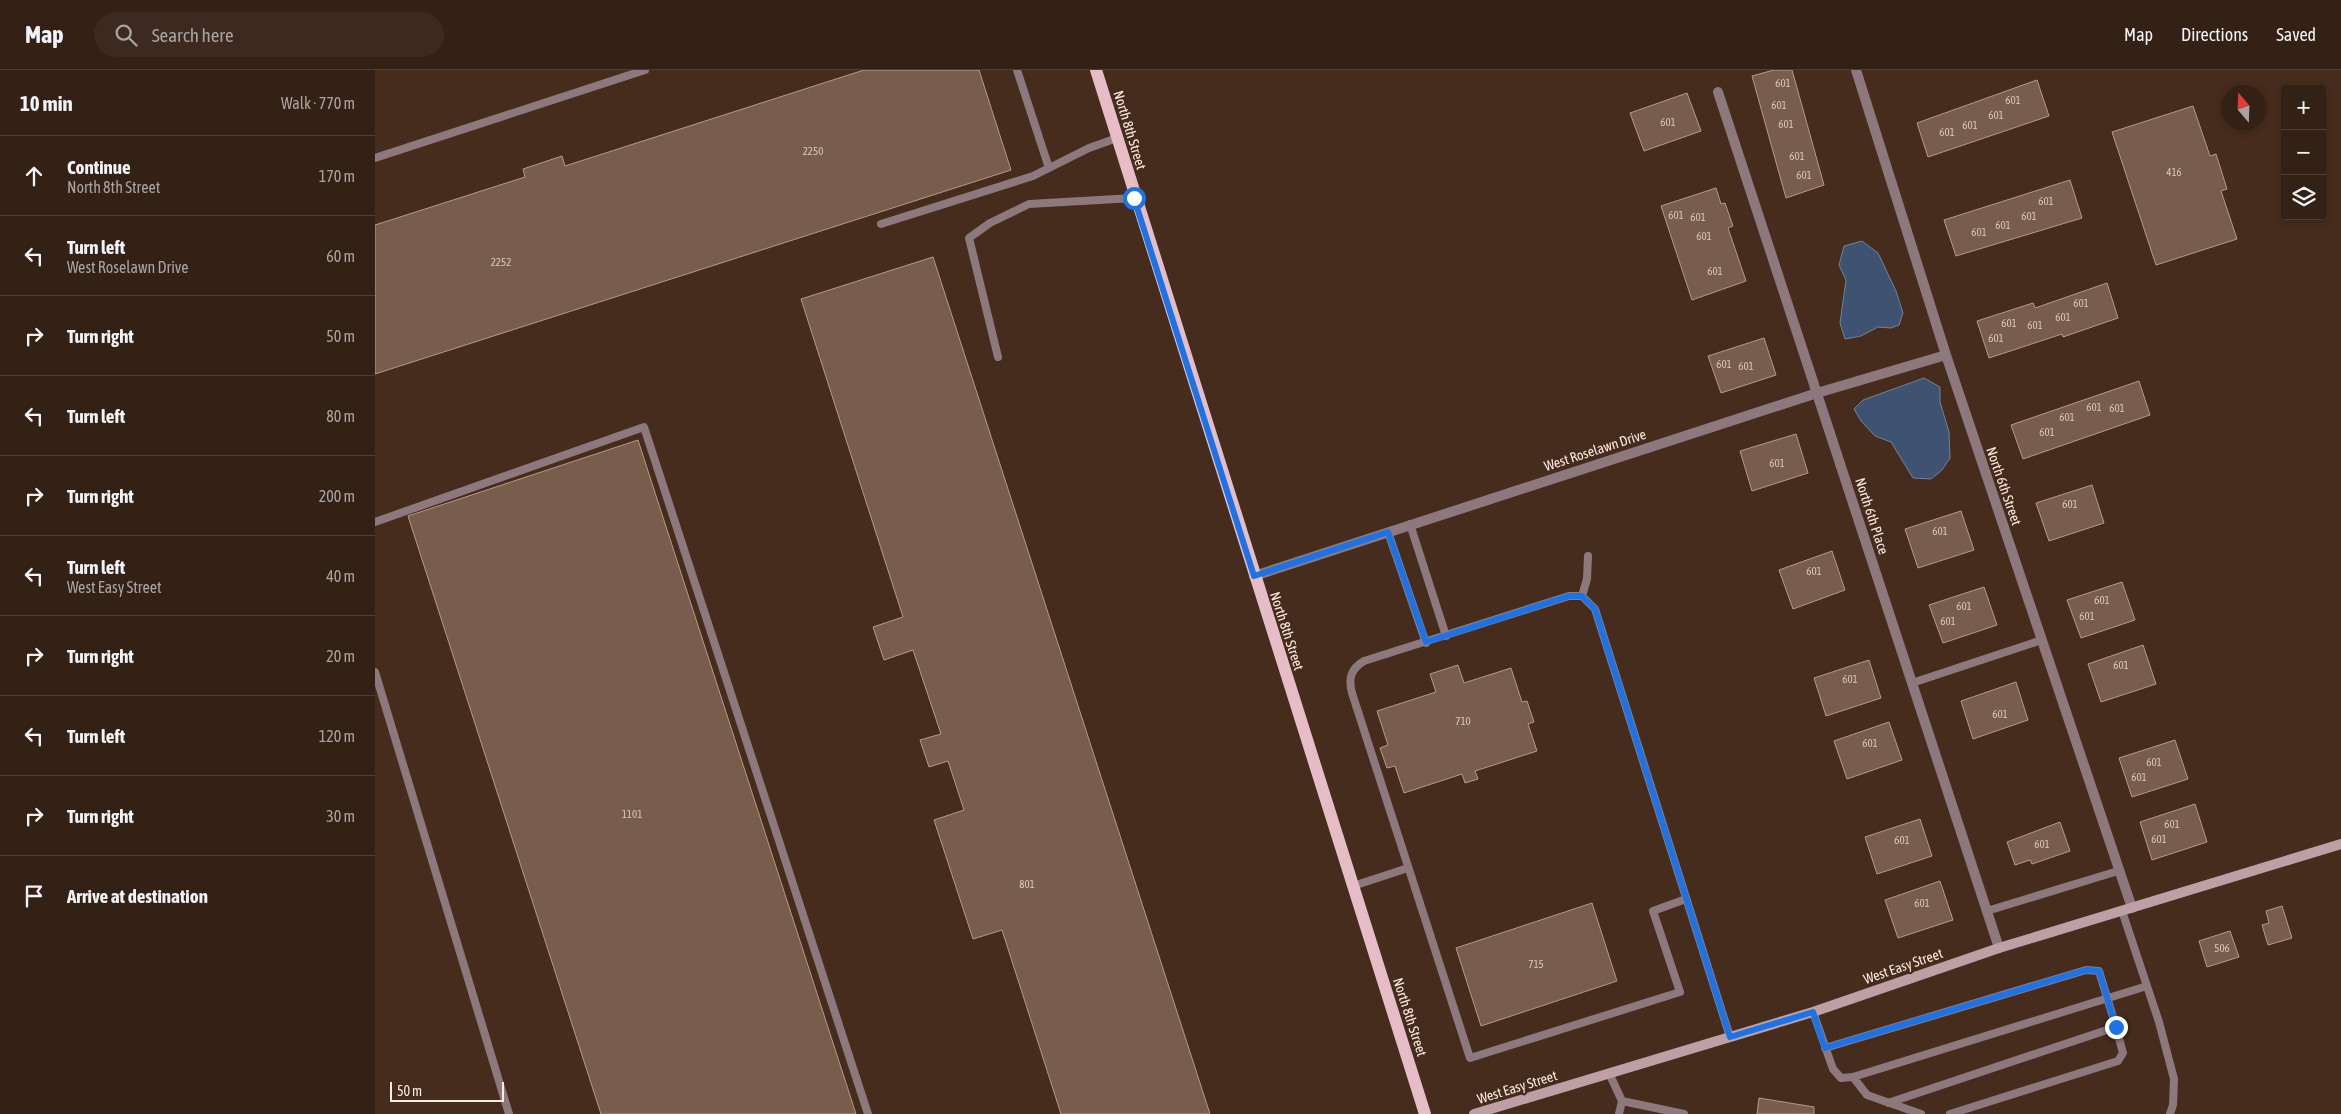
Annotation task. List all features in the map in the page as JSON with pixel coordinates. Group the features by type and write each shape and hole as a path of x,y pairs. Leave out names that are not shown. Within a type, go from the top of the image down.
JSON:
{"main road":[{"name":"North 8th Street","path":"1095,70 1425,1114"}],"street":[{"name":"North 6th Street","path":"1856,70 1946,355 2118,871 2127,910"},
{"name":"North 6th Place","path":"1718,92 1999,948"},
{"name":"West Roselawn Drive","path":"1254,576 1817,393 1946,355"},
{"name":"West Easy Street","path":"1474,1114 1813,1012 1999,948 2341,844"}],"lane":[{"path":"375,158 645,70"},
{"path":"1017,70 1049,168"},
{"path":"881,224 1033,176 1089,148 1117,138"},
{"path":"998,357 969,238 990,223 1029,204 1134,198"},
{"path":"375,522 644,427 868,1114"},
{"path":"1410,524 1447,636"},
{"path":"1388,532 1426,642"},
{"path":"1582,596 1587,579 1588,556"},
{"path":"1686,899 1653,911 1681,992 1470,1058 1349,684 1353,671 1364,661 1569,596 1582,596 1595,609 1730,1037"},
{"path":"1912,682 2042,640"},
{"path":"375,672 509,1114"},
{"path":"1353,886 1408,868"},
{"path":"1987,911 2118,871"},
{"path":"2127,910 2174,1079 2173,1105 2169,1114"},
{"path":"1825,1048 2086,970 2099,971 2109,998 2123,1053 2118,1061 1950,1114"},
{"path":"1813,1012 1833,1069 1841,1078 1853,1077 2147,986"},
{"path":"1888,1102 2116,1027"},
{"path":"1609,1073 1622,1102 1619,1114"},
{"path":"1853,1077 1867,1095 1921,1114"},
{"path":"1622,1102 1684,1114"}],"water":[{"path":"1862,241 1878,253 1896,291 1903,313 1899,325 1891,328 1878,327 1861,336 1845,339 1840,323 1846,280 1839,265 1844,246"},
{"path":"1924,378 1940,387 1940,402 1949,432 1950,458 1942,470 1931,479 1913,478 1891,442 1875,436 1861,421 1854,409 1863,400"}],"building":[{"path":"864,70 979,70 1011,170 375,374 375,225 525,177 523,169 562,156 565,166"},
{"path":"1774,70 1792,70 1824,185 1786,198 1752,76"},
{"path":"2037,80 2049,116 1928,157 1917,123"},
{"path":"1687,93 1701,131 1644,151 1630,113"},
{"path":"2193,106 2210,156 2216,154 2227,189 2221,191 2237,239 2156,265 2112,132"},
{"path":"2070,180 2082,218 1956,256 1944,220"},
{"path":"1716,188 1721,204 1725,203 1733,226 1728,228 1746,281 1692,300 1661,206"},
{"path":"933,257 1210,1114 1061,1114 1002,930 973,939 934,820 964,810 948,761 929,767 920,740 941,734 913,650 884,660 873,627 903,617 801,299"},
{"path":"2107,283 2118,318 2063,337 2062,334 1989,358 1977,321 2033,303 2035,308"},
{"path":"1764,338 1776,375 1721,393 1708,356"},
{"path":"2139,381 2150,415 2023,459 2011,425"},
{"path":"1796,434 1808,473 1752,491 1740,451"},
{"path":"638,440 856,1114 601,1114 408,516"},
{"path":"2092,485 2104,523 2049,541 2036,503"},
{"path":"1961,511 1974,550 1918,568 1905,529"},
{"path":"1832,551 1845,590 1793,609 1779,570"},
{"path":"2122,582 2135,620 2081,638 2067,600"},
{"path":"1984,587 1997,625 1943,643 1929,605"},
{"path":"2143,645 2156,684 2101,702 2088,664"},
{"path":"1869,660 1881,698 1826,716 1814,678"},
{"path":"1458,665 1464,683 1511,668 1522,702 1527,701 1534,722 1528,724 1537,751 1475,771 1478,779 1465,783 1462,774 1404,793 1395,766 1387,768 1380,748 1388,745 1377,711 1436,692 1430,674"},
{"path":"2016,682 2028,720 1973,739 1961,701"},
{"path":"1889,722 1902,760 1847,779 1834,741"},
{"path":"2175,740 2188,779 2132,797 2119,758"},
{"path":"2195,804 2207,842 2152,860 2140,822"},
{"path":"1920,819 1932,856 1877,874 1865,837"},
{"path":"2060,822 2070,851 2032,864 2030,860 2015,865 2007,842"},
{"path":"1940,881 1953,920 1898,938 1885,900"},
{"path":"1592,903 1617,981 1481,1026 1456,948"},
{"path":"2282,906 2292,938 2268,945 2262,925 2269,923 2266,911"},
{"path":"2230,931 2239,957 2207,967 2199,941"},
{"path":"1759,1098 1814,1107 1814,1114 1757,1114"}],"route":[{"path":"1134,198 1254,576 1388,532 1426,642 1569,596 1582,596 1595,609 1730,1037 1813,1012 1825,1048 2086,970 2095,969 2099,971 2109,998 2116,1027"}]}
